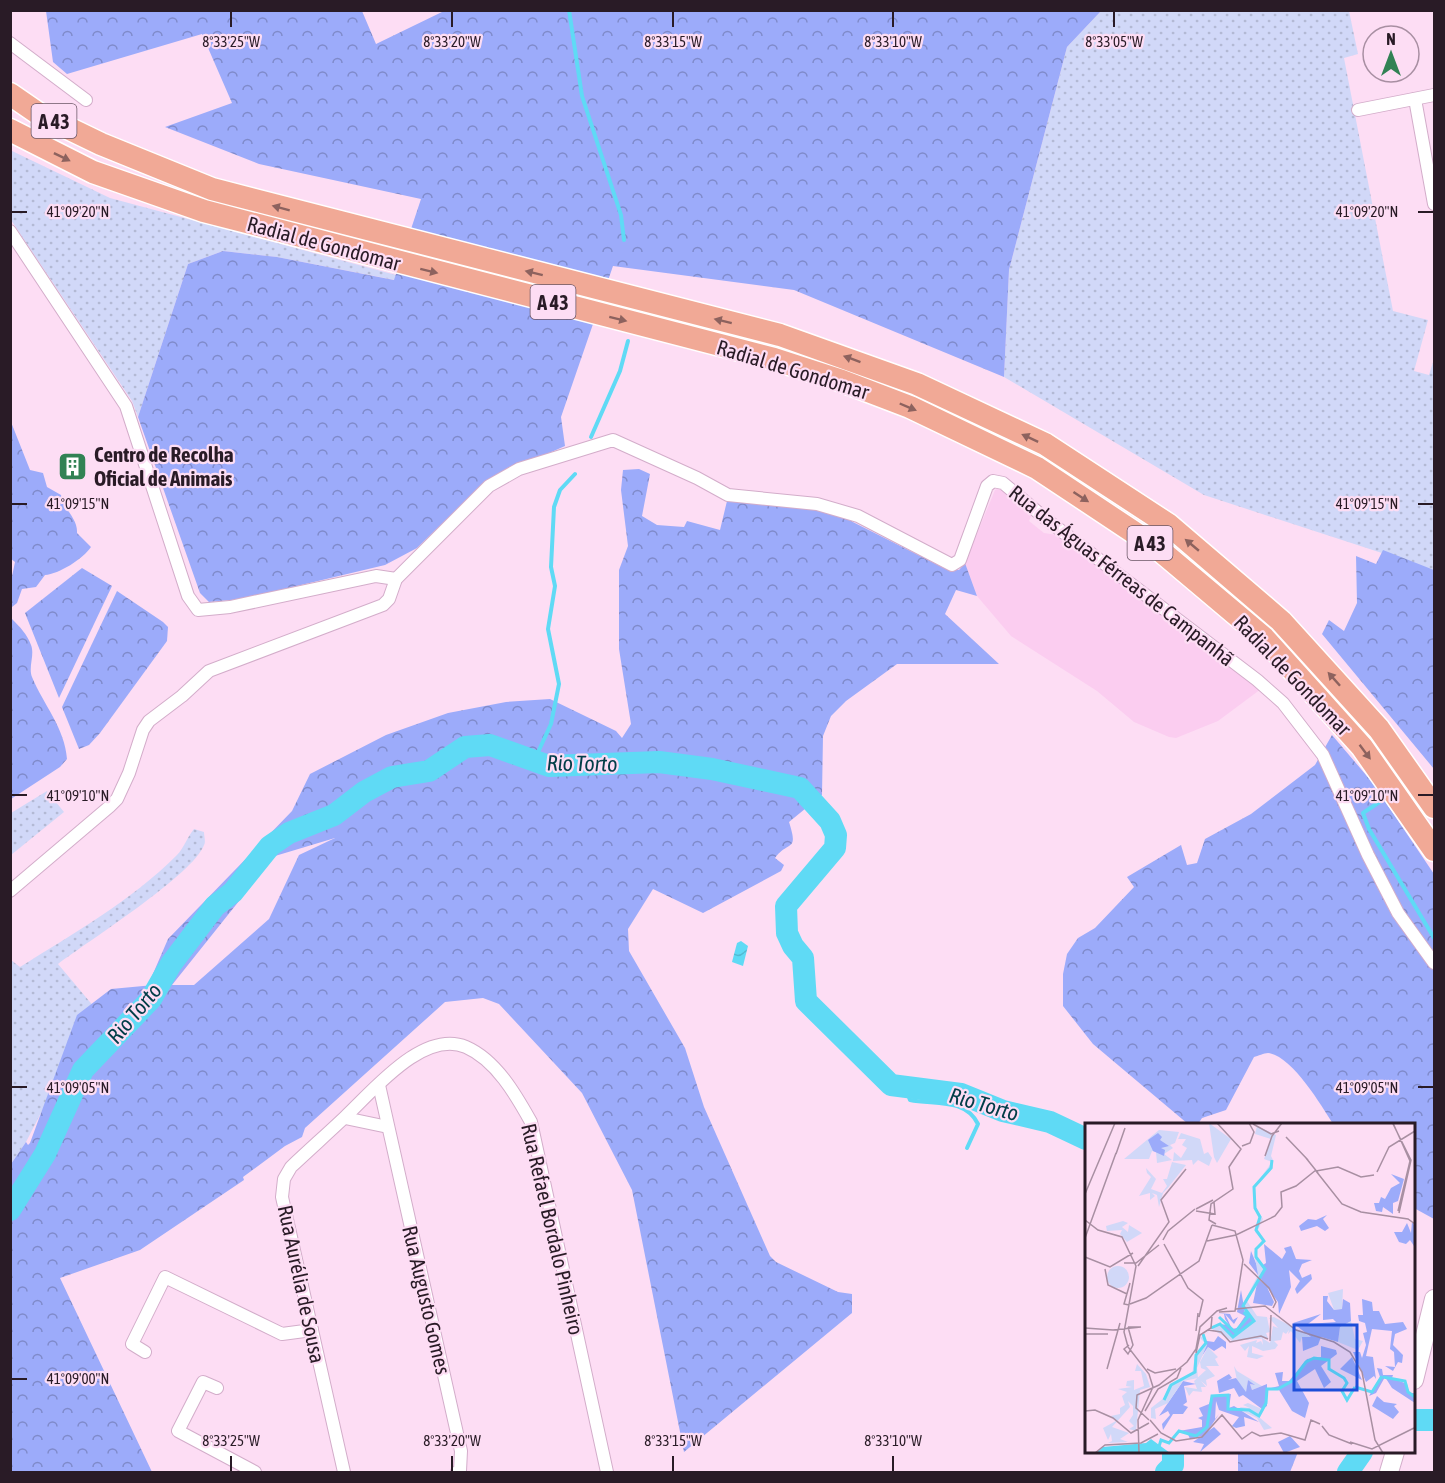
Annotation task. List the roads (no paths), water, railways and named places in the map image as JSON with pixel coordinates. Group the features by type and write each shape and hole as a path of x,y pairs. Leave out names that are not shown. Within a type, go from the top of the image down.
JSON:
{"highway":[{"name":"Radial de Gondomar","path":"10,94 39,114 101,144 212,189 780,335 917,384 1045,444 1169,525 1281,621 1379,729 1434,807"},
{"name":"Radial de Gondomar","path":"10,130 104,176 204,211 774,359 910,407 1037,468 1156,547 1264,638 1362,747 1434,850"}],"street":[{"path":"10,43 86,100"},
{"path":"1358,110 1434,95"},
{"path":"1415,99 1434,204"},
{"path":"10,231 126,406 188,596 198,610 230,607 376,576 396,579"},
{"name":"Rua das Águas Férreas de Campanhã","path":"10,891 117,799 129,773 143,730 156,714 182,696 209,671 383,605 389,599 396,579 489,486 519,469 613,440 697,478 728,495 817,504 858,516 951,565 960,560 987,486 993,481 1003,483 1283,703 1323,755 1368,855 1398,913 1434,963"},
{"name":"Rua Refael Bordalo Pinheiro","path":"345,1118 411,1057 429,1048 446,1045 465,1046 484,1058 513,1091 531,1122 607,1473"},
{"name":"Rua Augusto Gomes","path":"379,1085 461,1451 460,1471 457,1473"},
{"path":"345,1118 388,1127"},
{"name":"Rua Aurélia de Sousa","path":"344,1473 282,1197 284,1179 291,1167 345,1118"},
{"path":"146,1352 132,1344 165,1277 282,1334 312,1330"},
{"path":"1415,1372 1434,1299"},
{"path":"217,1388 203,1382 178,1431 255,1473"},
{"path":"1389,1473 1395,1453"}],"water":[{"path":"741,941 748,946 743,966 732,962 737,943"}],"waterway":[{"path":"569,10 582,96 621,215 624,240"},
{"path":"591,437 620,371 628,341"},
{"path":"534,761 551,724 559,684 548,629 555,586 551,567 554,507 560,490 575,474"},
{"name":"Rio Torto","path":"10,1210 45,1154 83,1070 151,999 171,964 215,906 233,892 270,846 289,833 334,815 364,792 392,777 429,771 465,747 490,745 549,766 659,762 712,769 800,788 830,821 836,835 835,848 786,906 787,933 793,946 803,958 806,1001 891,1085 961,1094 1003,1111 1050,1122 1085,1139"},
{"path":"1384,799 1363,813 1369,829 1434,938"},
{"path":"905,1086 910,1100 957,1106 972,1116 978,1124 967,1148"},
{"name":"Rio Torto","path":"1415,1420 1434,1420"},
{"name":"Rio Torto","path":"1166,1472 1173,1465 1173,1453"},
{"name":"Rio Torto","path":"1348,1472 1361,1453"}],"place":[{"name":"Centro de Recolha Oficial de Animais","path":"73,466"}]}
